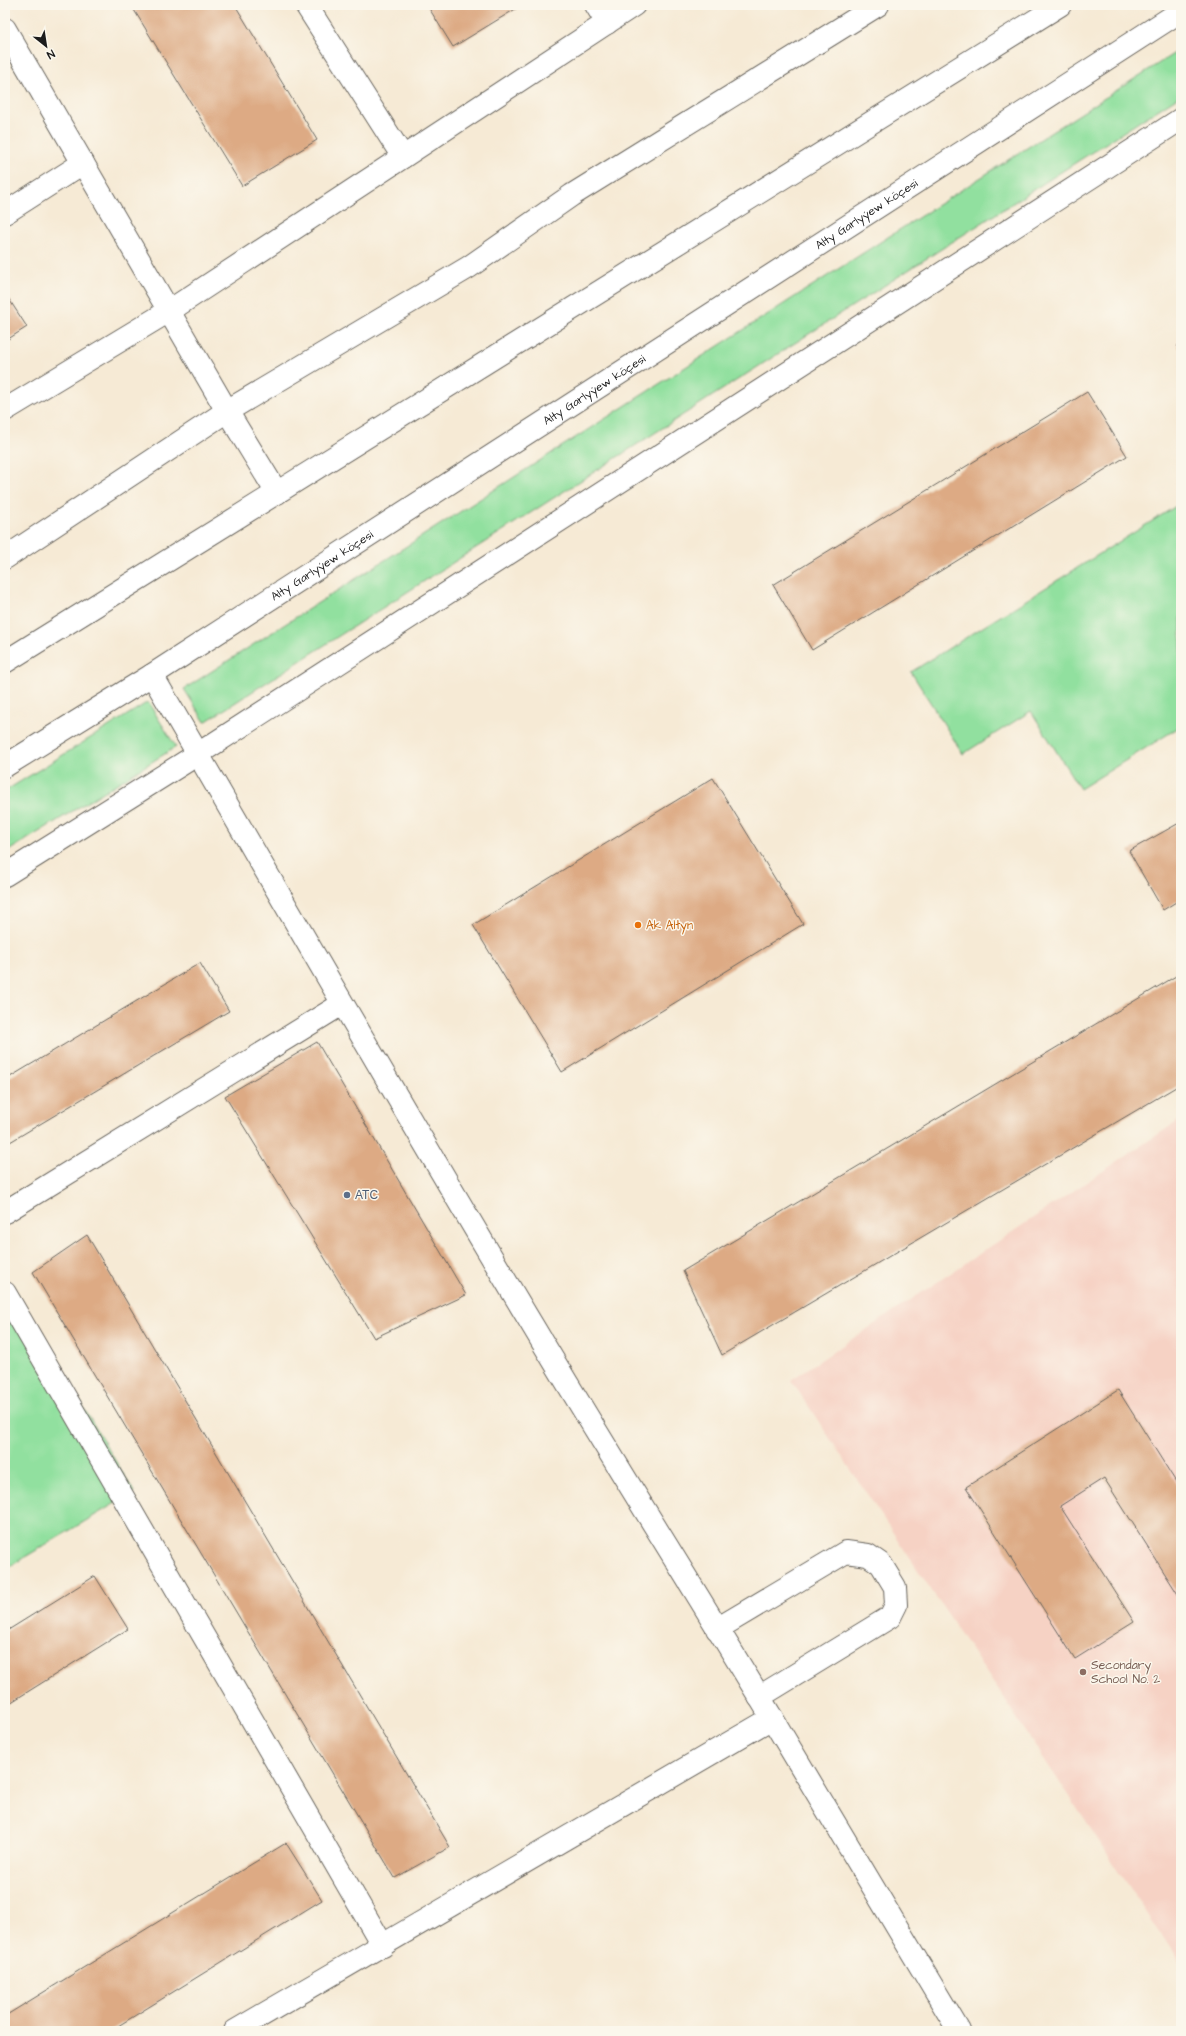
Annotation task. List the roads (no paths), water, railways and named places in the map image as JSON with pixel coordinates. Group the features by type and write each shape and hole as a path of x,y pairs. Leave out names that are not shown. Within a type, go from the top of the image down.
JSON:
{"street":[{"path":"306,5 403,157"},
{"path":"5,410 169,311 403,157 602,14 634,5"},
{"path":"5,558 227,411 469,267 572,195 878,5"},
{"path":"5,662 1060,5"},
{"name":"Alty Garlyýew köçesi","path":"5,766 152,675 1181,11"},
{"path":"5,29 227,411 277,492"},
{"path":"5,875 198,754 1181,119"},
{"path":"5,213 83,163"},
{"path":"152,675 342,1004 534,1329 772,1718 959,2031"},
{"path":"5,1212 342,1004"},
{"path":"5,1293 383,1946"},
{"path":"717,1629 846,1552 868,1555 882,1564 895,1587 896,1605 890,1617 759,1697"},
{"path":"235,2031 772,1718"}],"place":[{"name":"Ak Altyn","path":"638,925"},
{"name":"АТС","path":"347,1195"},
{"name":"Secondary School No. 2","path":"1083,1672"}]}
